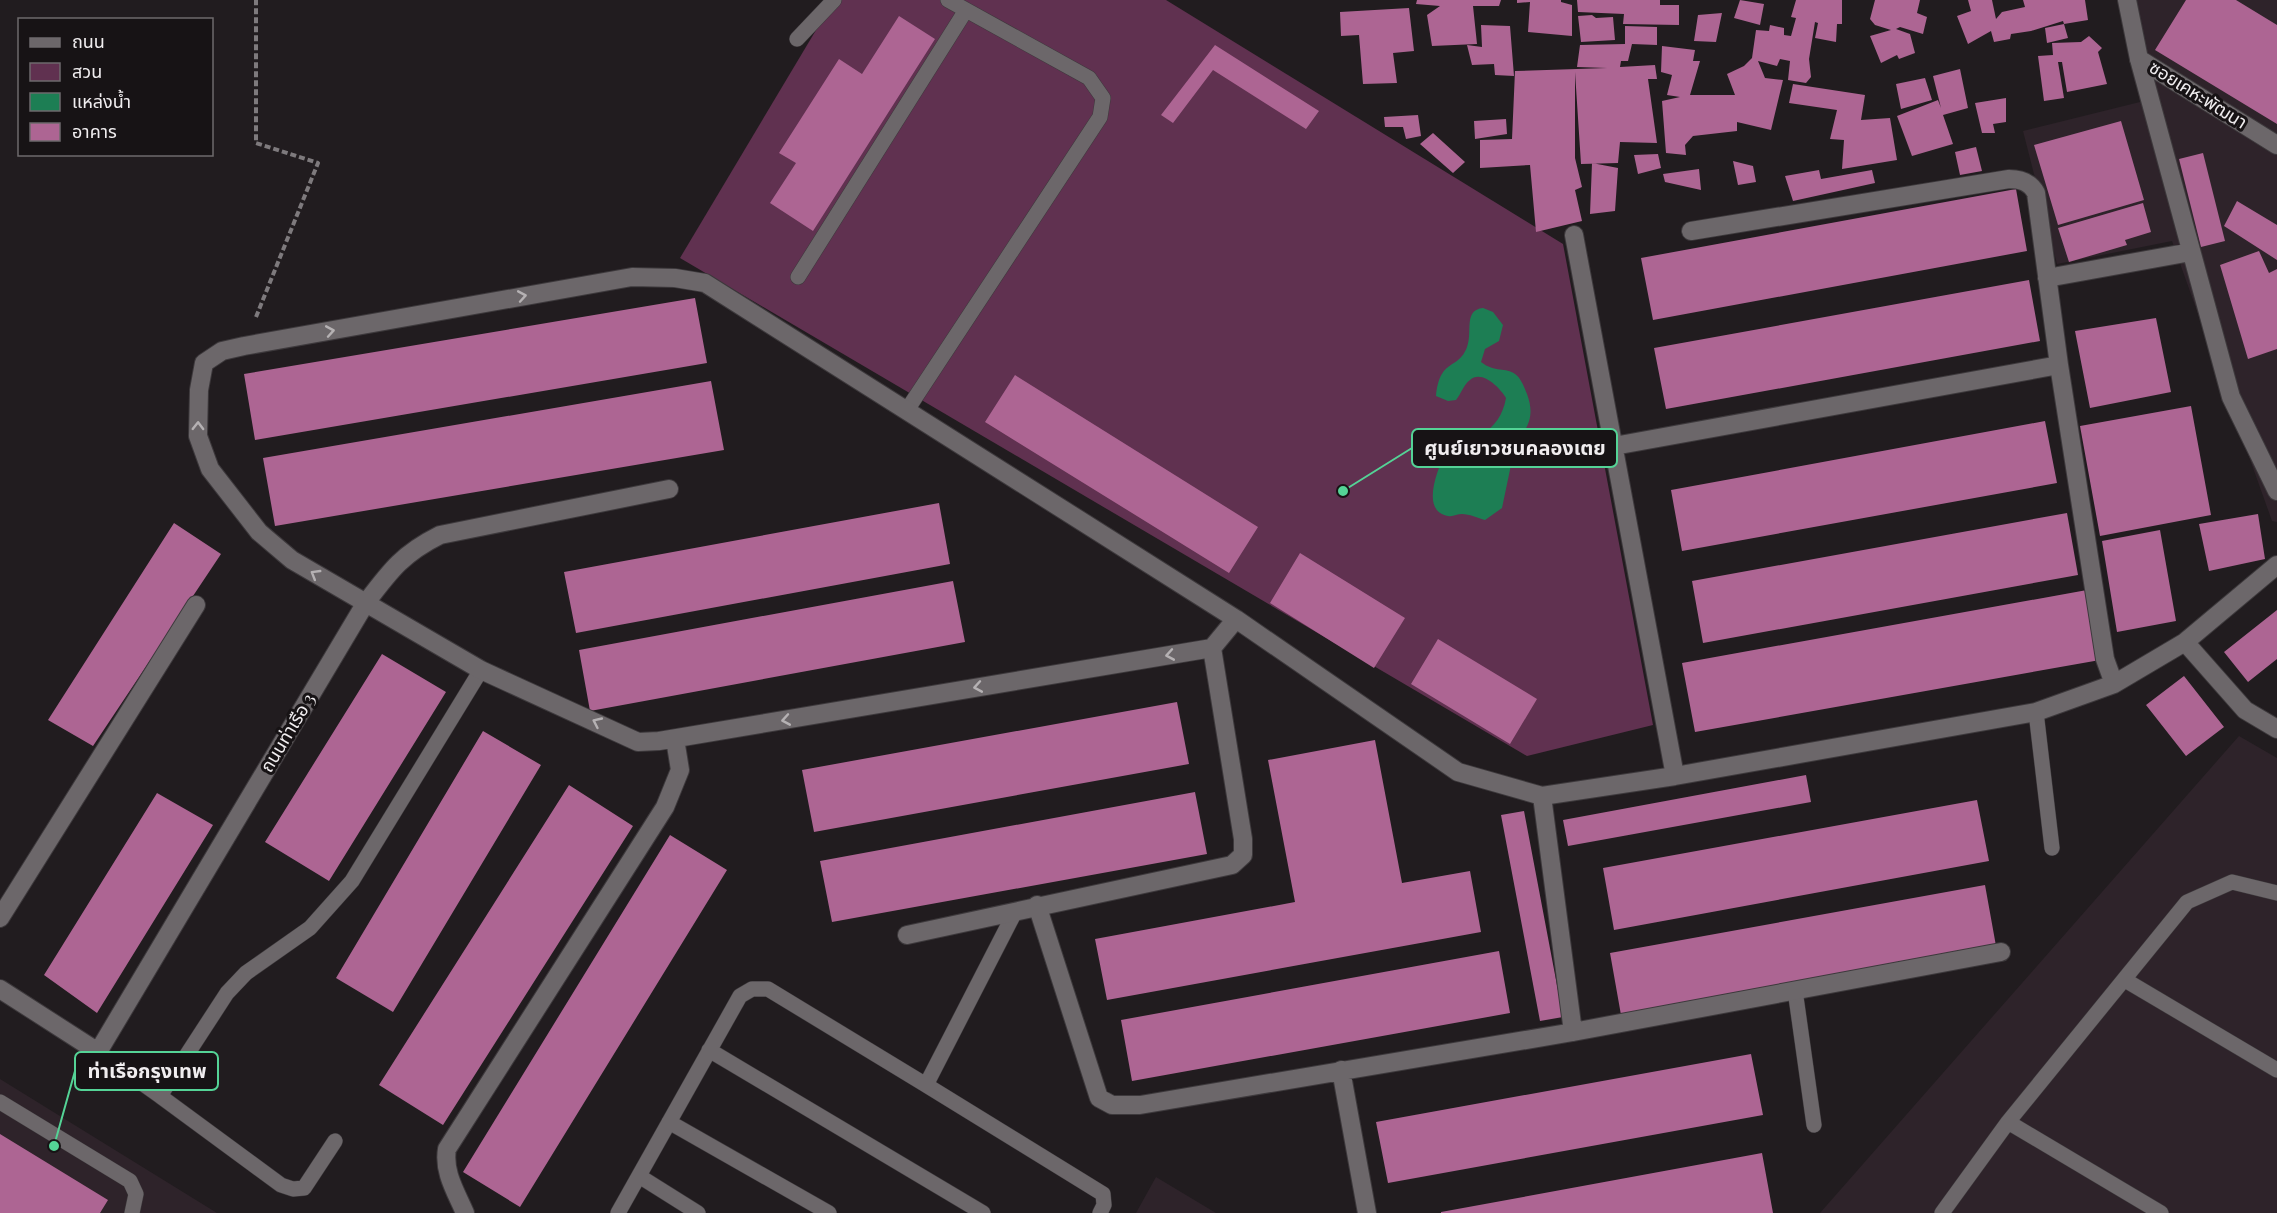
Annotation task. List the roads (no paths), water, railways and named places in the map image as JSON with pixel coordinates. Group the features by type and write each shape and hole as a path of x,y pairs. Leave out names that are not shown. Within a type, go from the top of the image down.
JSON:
{"street":[{"name":"ซอยเคหะพัฒนา","path":"2127,0 2139,59 2277,145"},
{"path":"2139,59 2231,397 2277,491"},
{"path":"1691,231 2018,179 2032,186 2036,193 2059,365 2105,659 2114,684"},
{"path":"1574,235 1675,776"},
{"path":"2047,278 2191,252"},
{"path":"1236,619 1212,648 675,739 638,742 481,670 292,560 259,532 210,469 198,436 199,390 204,363 222,351 244,346 632,277 675,278 705,283 1236,619 1458,771 1542,796 1675,776 2037,712 2114,684 2185,642 2277,565"},
{"path":"1614,446 2059,365"},
{"name":"ถนนท่าเรือ 3","path":"98,1052 365,604 391,569 412,548 440,534 669,489"},
{"path":"0,918 196,605"},
{"path":"2185,642 2245,710 2277,729"},
{"path":"907,935 1015,912 1036,905 1232,865 1243,855 1244,839 1212,648"},
{"path":"465,1213 448,1173 445,1161 447,1149 665,807 680,770 675,739"},
{"path":"1542,796 1573,1032"},
{"path":"1036,905 1099,1098 1106,1104 1140,1105 1573,1032 2001,952"},
{"path":"0,989 98,1052"},
{"path":"1341,1070 1367,1213"}],"lane":[{"path":"797,39 834,0"},
{"path":"907,410 1100,117 1103,98 1089,78 948,0"},
{"path":"798,277 966,10"},
{"path":"160,1096 227,993 246,973 310,928 352,881 481,670"},
{"path":"2037,712 2052,848"},
{"path":"1942,1213 2008,1122 2187,902 2232,882 2277,893"},
{"path":"926,1085 1015,912"},
{"path":"2125,980 2277,1070"},
{"path":"618,1213 740,996 752,989 768,989 1103,1194 1104,1205 1100,1213"},
{"path":"1795,990 1814,1125"},
{"path":"709,1050 983,1213"},
{"path":"98,1052 281,1185 293,1189 304,1188 335,1141"},
{"path":"0,1102 130,1181 136,1194 132,1213"},
{"path":"669,1122 829,1213"},
{"path":"2008,1122 2161,1213"},
{"path":"639,1176 698,1213"}],"water":[{"path":"1483,308 1493,312 1503,325 1499,341 1485,349 1481,362 1491,368 1512,372 1517,376 1527,394 1531,412 1527,426 1509,452 1511,465 1502,508 1485,520 1465,514 1450,516 1440,513 1433,498 1435,480 1444,455 1483,434 1498,419 1503,410 1506,398 1496,385 1485,378 1475,377 1468,382 1456,400 1448,401 1436,396 1441,375 1459,359 1467,347 1473,313"}],"place":[{"name":"ศูนย์เยาวชนคลองเตย","path":"1343,491"},
{"name":"ท่าเรือกรุงเทพ","path":"54,1146"}]}
